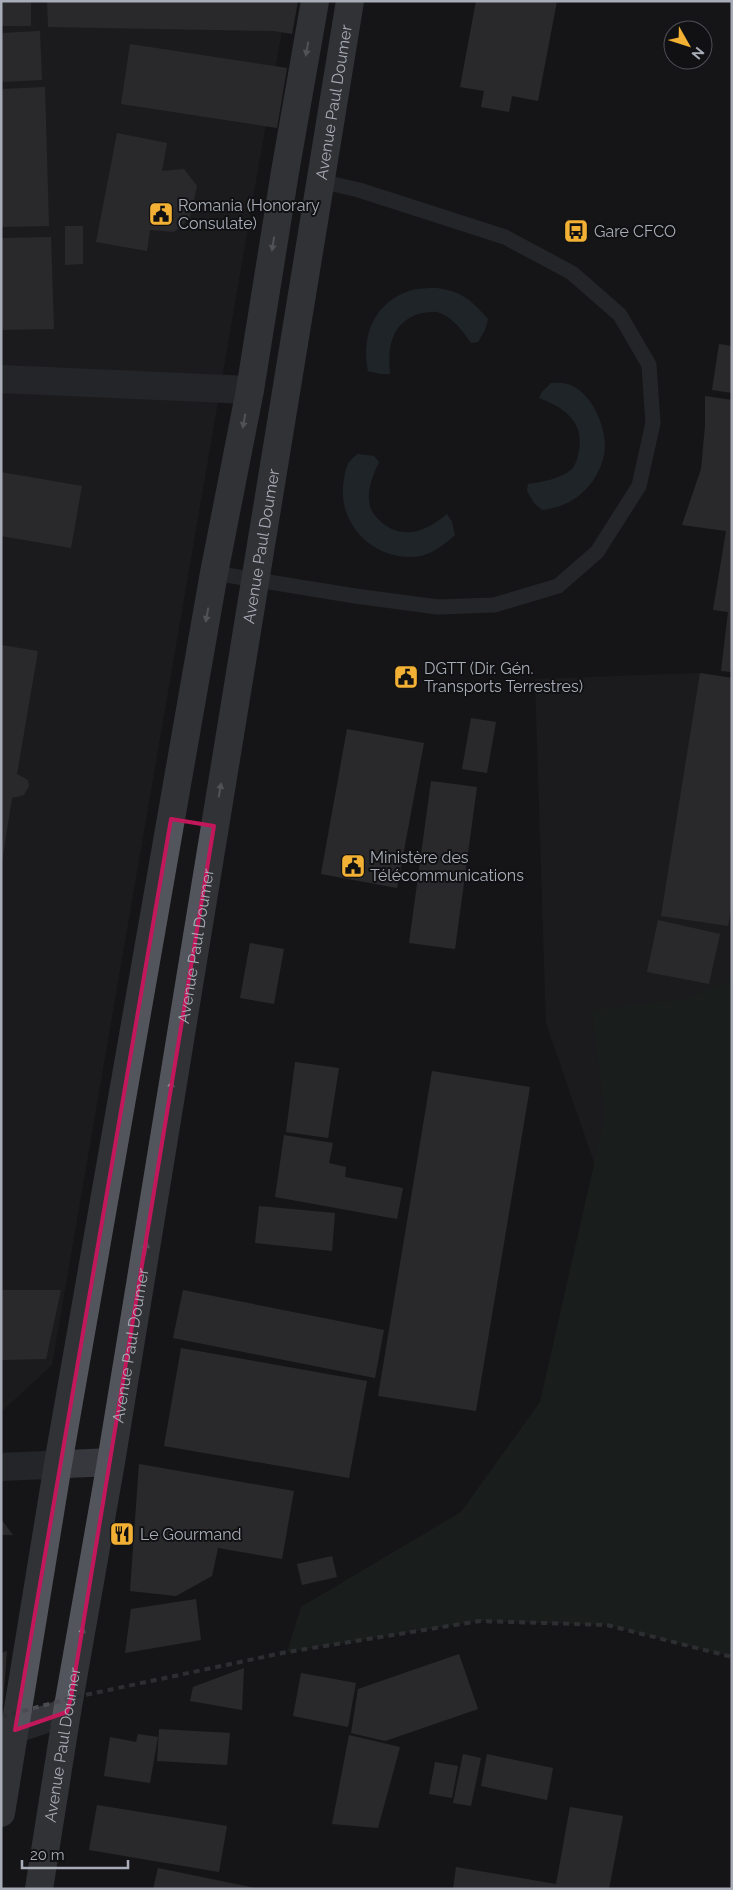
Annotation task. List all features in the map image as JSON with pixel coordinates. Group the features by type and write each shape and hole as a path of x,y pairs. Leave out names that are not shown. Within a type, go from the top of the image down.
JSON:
{"main road":[{"name":"Avenue Paul Doumer","path":"1,1813 8,1732 58,1464 214,573 250,390 315,1"},
{"name":"Avenue Paul Doumer","path":"39,1889 67,1712 111,1462 350,1"},
{"path":"172,819 214,826"}],"street":[{"path":"1,379 250,390"},
{"path":"1,1467 111,1462"},
{"path":"8,1732 67,1712"}],"lane":[{"path":"214,573 256,581 438,607 494,605 558,586 597,552 640,486 653,423 649,365 620,315 572,274 505,236 359,190 320,181"}],"highlighted area":[{"path":"171,819 214,826 71,1698 67,1712 15,1730"}],"shaded area":[{"path":"1,1 287,1 52,1365 1,1412"},
{"path":"437,288 454,292 466,298 488,319 485,330 478,342 471,343 457,324 442,314 433,312 418,314 409,318 396,330 390,346 390,374 368,371 366,358 369,333 379,312 397,296 409,291"},
{"path":"551,383 563,383 573,386 590,401 601,422 605,445 601,466 596,476 582,493 564,504 542,510 534,503 527,491 528,484 557,478 572,469 579,451 580,440 579,431 570,417 556,406 539,398"},
{"path":"358,454 374,456 379,462 371,483 369,500 374,515 381,522 398,531 415,532 431,525 447,514 452,522 455,535 435,550 418,557 396,556 369,544 351,522 345,509 343,494 347,467"},
{"path":"700,673 732,678 732,1531 714,1510 546,1023 535,679"},
{"path":"732,980 732,1657 607,1625 480,1621 287,1652 301,1607 461,1512 540,1402 605,1116 592,1010 684,999"}],"building":[{"path":"1,1 31,1 31,26 1,26"},
{"path":"47,1 298,1 292,34 274,31 48,27"},
{"path":"476,1 557,1 538,101 512,96 509,112 481,107 484,91 460,87"},
{"path":"40,31 42,80 1,82 1,33"},
{"path":"130,44 287,68 277,128 121,104"},
{"path":"45,87 49,226 1,227 1,89"},
{"path":"117,133 167,143 162,171 184,169 197,186 190,218 174,232 150,230 147,251 96,242"},
{"path":"65,226 83,226 83,264 65,265"},
{"path":"51,237 54,329 1,330 1,238"},
{"path":"719,344 732,346 732,393 712,390"},
{"path":"705,396 732,400 732,672 721,671 728,612 713,610 726,531 682,525 701,469 705,426"},
{"path":"1,472 82,486 71,548 1,536"},
{"path":"2,645 38,651 17,774 28,780 29,786 24,795 12,798 2,862"},
{"path":"700,673 732,678 732,903 728,926 661,916"},
{"path":"471,718 496,722 487,773 462,769"},
{"path":"347,729 424,743 397,888 321,874"},
{"path":"431,781 477,787 455,949 409,943"},
{"path":"658,920 720,934 709,984 647,972"},
{"path":"250,943 284,949 274,1004 240,998"},
{"path":"295,1062 339,1068 328,1138 286,1132"},
{"path":"432,1071 530,1087 476,1411 378,1396"},
{"path":"284,1135 333,1143 329,1163 346,1167 345,1177 403,1188 397,1219 275,1197"},
{"path":"259,1206 335,1213 332,1251 255,1243"},
{"path":"1,1290 61,1290 46,1359 1,1360"},
{"path":"183,1290 384,1330 375,1378 173,1338"},
{"path":"181,1348 367,1381 349,1478 164,1446"},
{"path":"139,1464 294,1491 282,1559 218,1548 212,1576 176,1596 130,1591"},
{"path":"1,1519 13,1535 1,1535"},
{"path":"332,1556 337,1577 302,1585 297,1564"},
{"path":"196,1599 201,1640 125,1653 131,1609"},
{"path":"7,1651 3,1704 1,1704 1,1653"},
{"path":"459,1654 478,1709 385,1741 351,1733 358,1689"},
{"path":"244,1668 242,1710 190,1701 193,1687"},
{"path":"301,1673 356,1683 348,1727 293,1716"},
{"path":"159,1729 230,1733 227,1765 157,1761"},
{"path":"138,1734 158,1737 150,1783 104,1776 110,1737 136,1742"},
{"path":"349,1735 400,1747 378,1828 332,1824"},
{"path":"463,1754 481,1758 471,1806 453,1803"},
{"path":"487,1754 553,1768 547,1800 481,1786"},
{"path":"435,1762 458,1766 452,1798 429,1794"},
{"path":"97,1805 227,1826 219,1872 89,1850"},
{"path":"570,1807 623,1816 609,1889 453,1889 456,1867 556,1884"},
{"path":"158,1868 255,1888 255,1889 153,1889"}],"railway":[{"path":"1,1717 71,1698 287,1652 480,1621 607,1625 732,1657"}],"place":[{"name":"Romania (Honorary Consulate)","path":"161,214"},
{"name":"Gare CFCO","path":"576,231"},
{"name":"DGTT (Dir. Gén. Transports Terrestres)","path":"406,677"},
{"name":"Ministère des Télécommunications","path":"353,866"},
{"name":"Le Gourmand","path":"122,1534"}]}
